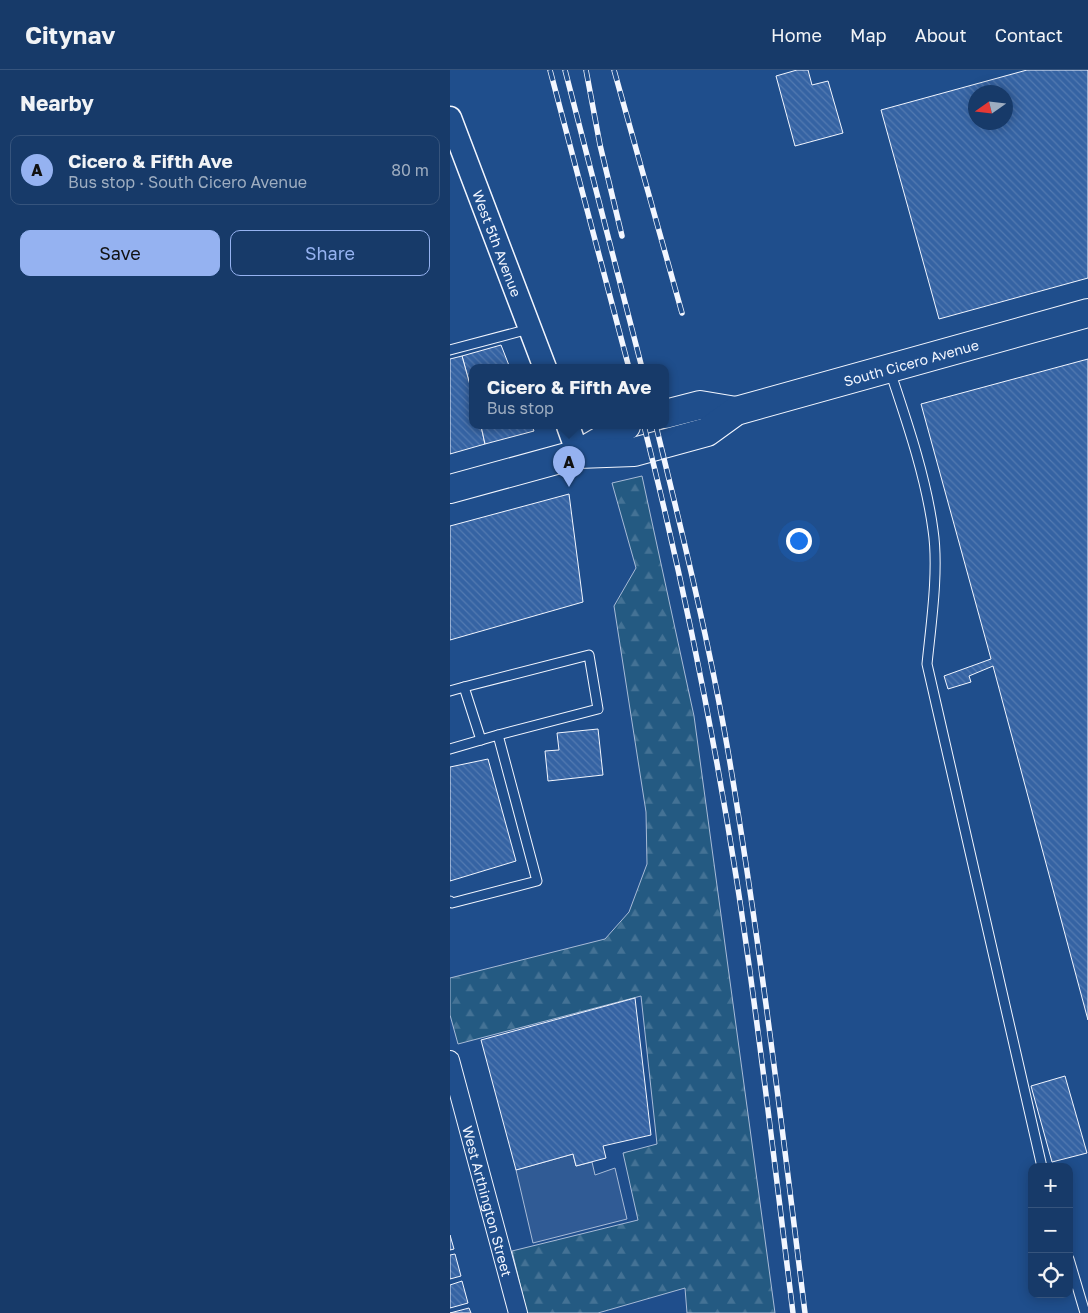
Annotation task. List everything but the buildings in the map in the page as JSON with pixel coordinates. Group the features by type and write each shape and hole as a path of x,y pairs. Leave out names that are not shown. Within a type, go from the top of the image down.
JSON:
{"main road":[{"name":"South Cicero Avenue","path":"450,489 578,454 634,452 707,432 736,411 1088,313"},
{"name":"South Cicero Avenue","path":"669,413 700,405 736,411"},
{"name":"South Cicero Avenue","path":"578,454 621,429"}],"street":[{"name":"West 5th Avenue","path":"450,118 544,364"},
{"path":"569,429 578,454"},
{"name":"West Arthington Street","path":"450,1060 518,1313"}],"lane":[{"path":"450,350 530,329"},
{"path":"889,368 904,413 934,531 934,591 927,664 1041,1163"},
{"path":"450,690 589,655 598,709 450,749"},
{"path":"464,687 480,740"},
{"path":"450,901 452,903 537,881 498,735"},
{"path":"1073,1273 1085,1313"}],"green space":[{"path":"642,476 694,716 775,1313 687,1313 685,1288 598,1313 527,1313 512,1251 638,1220 623,1153 657,1144 641,996 458,1044 450,1015 450,978 605,939 629,912 647,864 646,812 614,606 636,568 612,483"}],"shaded area":[{"path":"573,1154 576,1166 592,1162 595,1175 615,1168 627,1219 533,1243 516,1170"}],"railway":[{"path":"550,70 628,364"},
{"path":"565,70 641,364"},
{"path":"586,70 600,145 622,236"},
{"path":"614,70 682,313"},
{"path":"645,429 684,596 728,825 752,989 793,1313"},
{"path":"657,429 705,632 722,715 761,965 805,1313"}],"place":[{"name":"Cicero & Fifth Ave","path":"569,487"}]}
